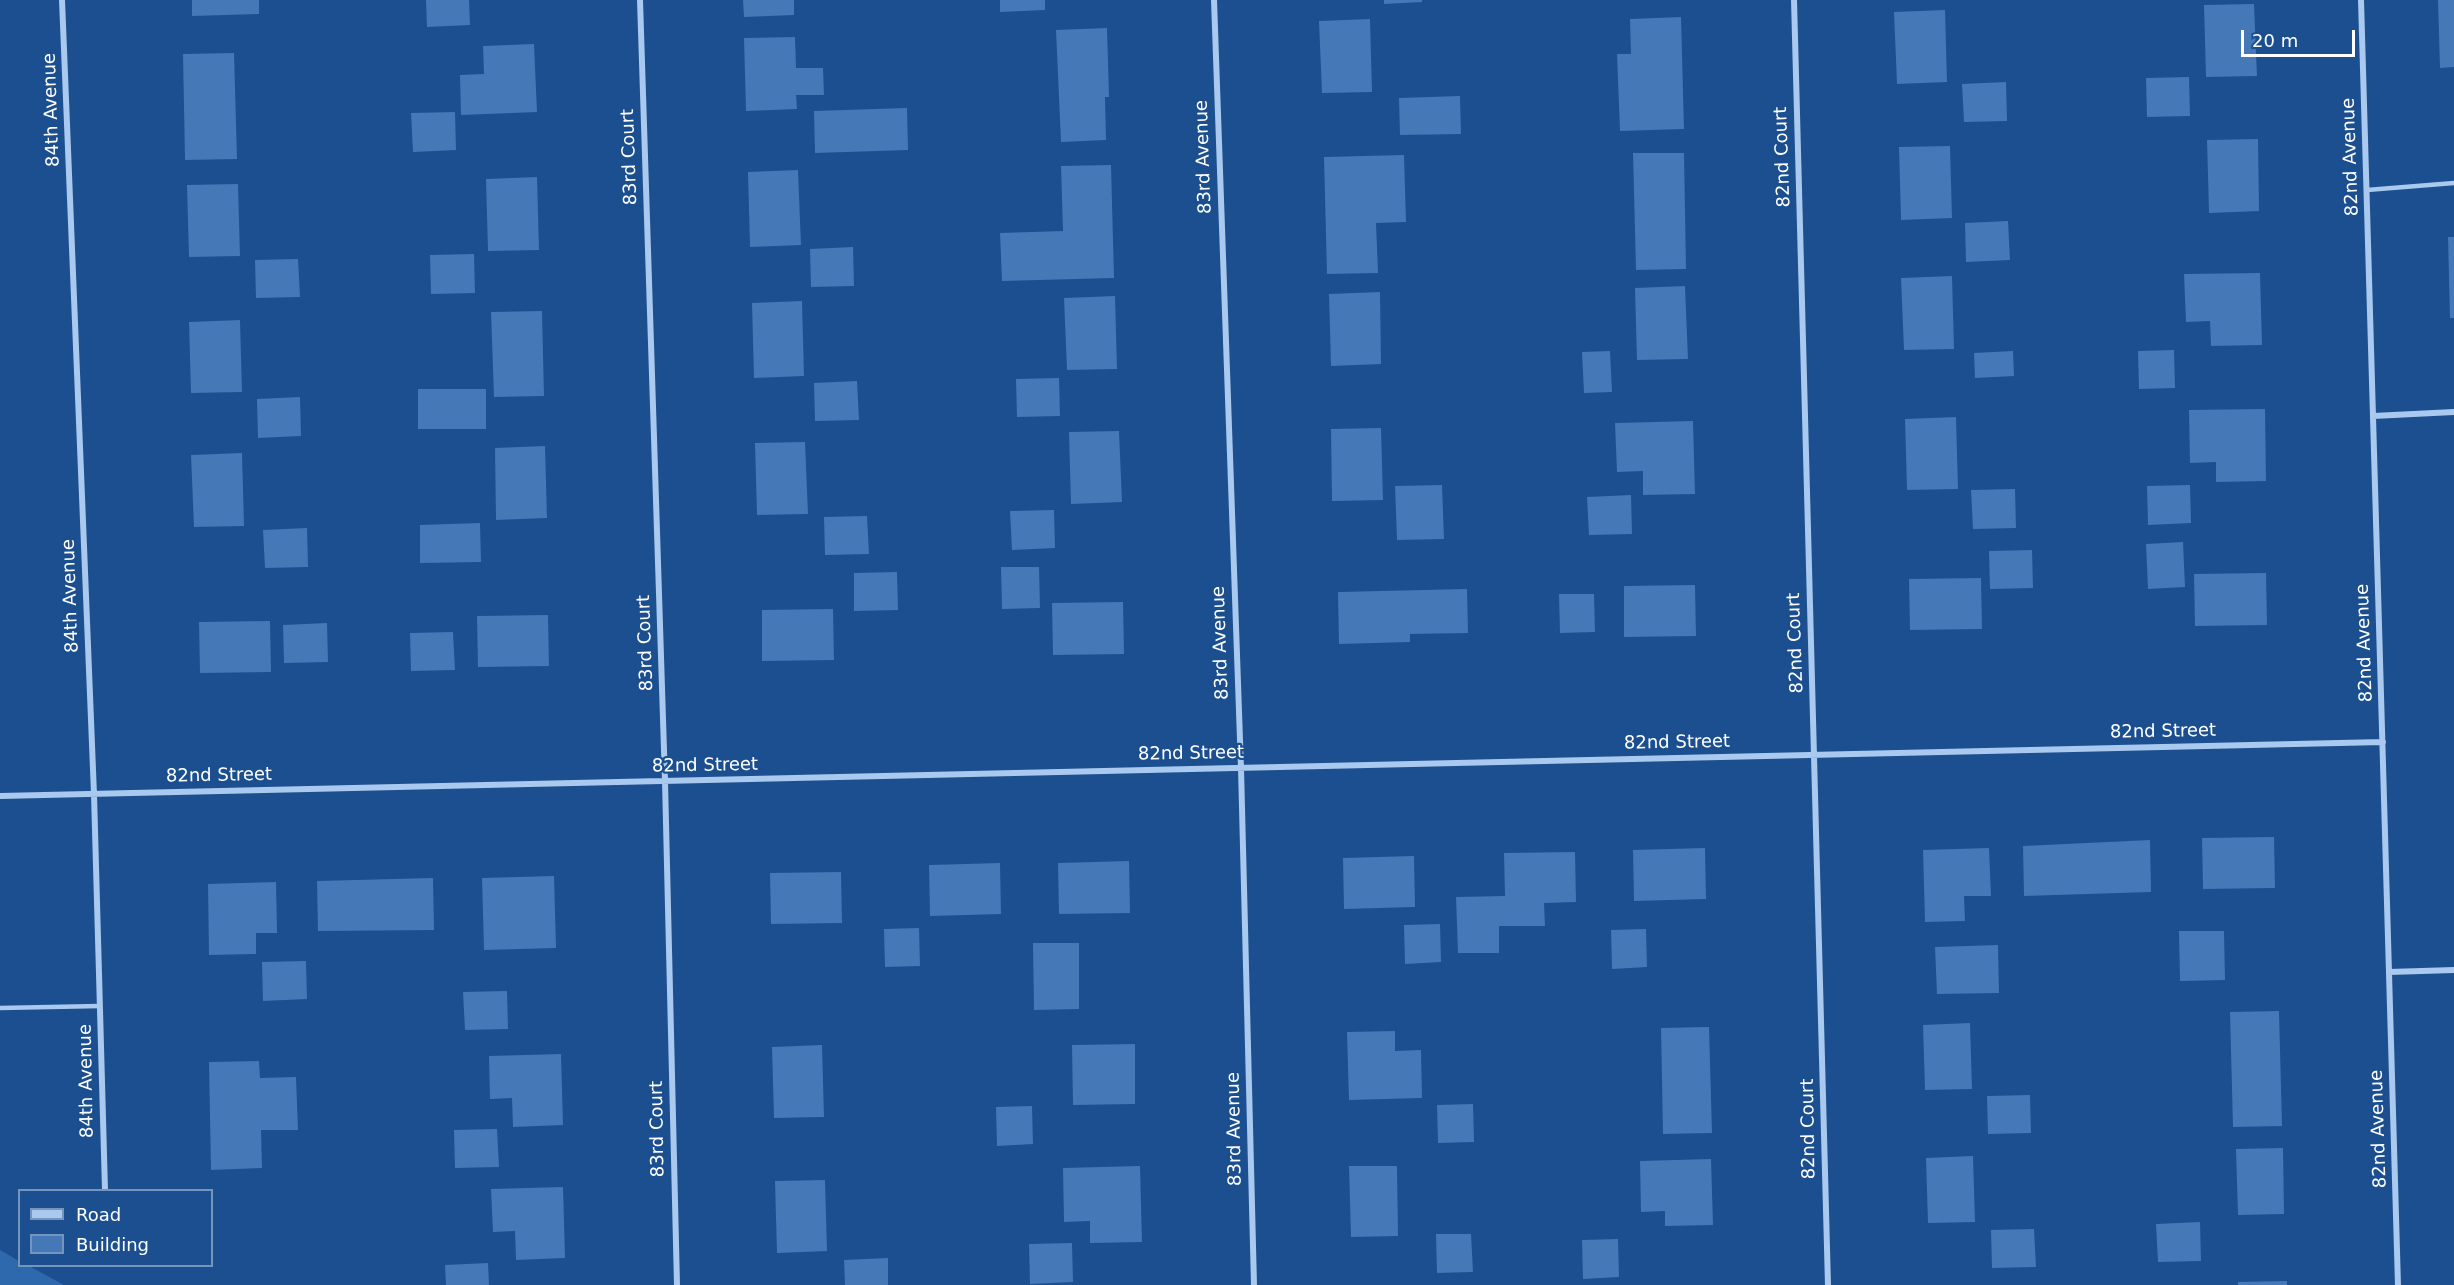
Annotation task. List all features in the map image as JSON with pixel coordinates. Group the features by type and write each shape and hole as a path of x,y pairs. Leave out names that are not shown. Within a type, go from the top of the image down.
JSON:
{"street":[{"name":"84th Avenue","path":"63,0 94,794 105,1189"},
{"name":"83rd Court","path":"640,0 665,782 677,1285"},
{"name":"83rd Avenue","path":"1214,0 1241,768 1254,1285"},
{"name":"82nd Court","path":"1794,0 1828,1285"},
{"name":"82nd Avenue","path":"2361,0 2398,1285"},
{"path":"2373,416 2454,412"},
{"name":"82nd Street","path":"0,796 2383,742"},
{"path":"2389,972 2454,970"}],"lane":[{"path":"2367,190 2454,183"},
{"path":"0,1008 100,1006"}],"shaded area":[{"path":"0,1250 18,1260 18,1267 31,1267 64,1285 0,1285"}],"building":[{"path":"192,0 259,0 259,14 192,16"},
{"path":"426,0 469,0 470,25 427,27"},
{"path":"743,0 794,0 794,15 744,17"},
{"path":"1000,0 1045,0 1045,10 1000,12"},
{"path":"1384,0 1422,0 1422,2 1384,4"},
{"path":"2438,0 2454,0 2454,67 2440,68"},
{"path":"2254,4 2257,76 2206,77 2204,5"},
{"path":"1945,10 1947,82 1897,84 1894,12"},
{"path":"1681,17 1684,129 1620,131 1617,54 1631,54 1630,19"},
{"path":"1370,19 1372,92 1322,93 1319,21"},
{"path":"1107,28 1109,97 1105,97 1106,140 1061,142 1056,30"},
{"path":"795,37 796,68 823,68 824,95 796,95 797,109 746,111 744,38"},
{"path":"534,44 537,112 461,115 460,75 484,74 483,46"},
{"path":"234,53 237,159 185,160 183,54"},
{"path":"2189,77 2190,116 2147,117 2146,78"},
{"path":"2006,82 2007,121 1964,122 1962,84"},
{"path":"1460,96 1461,134 1400,135 1399,98"},
{"path":"907,108 908,150 815,153 814,111"},
{"path":"455,112 456,150 413,152 411,113"},
{"path":"2258,139 2259,211 2209,213 2207,140"},
{"path":"1950,146 1952,218 1901,220 1899,147"},
{"path":"1633,153 1684,153 1686,269 1636,270"},
{"path":"1404,155 1406,222 1376,223 1378,273 1327,274 1324,157"},
{"path":"1111,165 1114,278 1002,281 1000,233 1063,231 1061,166"},
{"path":"798,170 801,245 750,247 748,172"},
{"path":"537,177 539,250 488,251 486,179"},
{"path":"238,184 240,256 189,257 187,185"},
{"path":"2008,221 2010,260 1966,262 1965,223"},
{"path":"2448,237 2454,237 2454,318 2450,318"},
{"path":"853,247 854,286 811,287 810,249"},
{"path":"474,254 475,293 431,294 430,255"},
{"path":"298,259 300,297 256,298 255,260"},
{"path":"2260,273 2262,345 2211,346 2210,321 2186,322 2184,274"},
{"path":"1952,276 1954,349 1904,350 1901,278"},
{"path":"1685,286 1688,359 1637,360 1635,288"},
{"path":"1380,292 1381,364 1331,366 1329,294"},
{"path":"1115,296 1117,369 1067,370 1064,298"},
{"path":"802,301 804,376 754,378 752,303"},
{"path":"542,311 544,396 494,397 491,312"},
{"path":"240,320 242,392 191,393 189,322"},
{"path":"2174,350 2175,388 2139,389 2138,351"},
{"path":"1610,351 1612,392 1584,393 1582,352"},
{"path":"2013,351 2014,376 1975,378 1974,353"},
{"path":"1059,378 1060,416 1017,417 1016,379"},
{"path":"857,381 859,420 815,421 814,383"},
{"path":"418,389 486,389 486,429 418,429"},
{"path":"300,397 301,436 258,438 257,399"},
{"path":"2265,409 2266,481 2216,482 2216,462 2190,463 2189,410"},
{"path":"1956,417 1958,489 1907,490 1905,419"},
{"path":"1693,421 1695,494 1643,495 1643,471 1617,472 1615,423"},
{"path":"1381,428 1383,500 1332,501 1331,429"},
{"path":"1119,431 1122,502 1071,504 1069,432"},
{"path":"805,442 808,514 757,515 755,443"},
{"path":"545,446 547,518 496,520 495,448"},
{"path":"242,453 244,526 194,527 191,455"},
{"path":"1442,485 1444,539 1397,540 1395,486"},
{"path":"2190,485 2191,523 2148,525 2147,486"},
{"path":"2015,489 2016,528 1973,529 1971,490"},
{"path":"1631,495 1632,534 1589,535 1587,497"},
{"path":"1054,510 1055,548 1012,550 1010,511"},
{"path":"867,516 869,554 825,555 824,517"},
{"path":"480,523 481,562 420,563 420,525"},
{"path":"307,528 308,567 265,568 263,530"},
{"path":"2183,542 2185,587 2148,589 2146,544"},
{"path":"2032,550 2033,588 1990,589 1989,551"},
{"path":"1001,567 1039,567 1040,608 1002,609"},
{"path":"897,572 898,610 854,611 854,573"},
{"path":"2266,573 2267,625 2195,626 2194,574"},
{"path":"1981,578 1982,629 1910,630 1909,579"},
{"path":"1695,585 1696,636 1624,637 1624,586"},
{"path":"1467,589 1468,633 1410,634 1410,642 1339,644 1338,592"},
{"path":"1559,594 1594,594 1595,632 1560,633"},
{"path":"1123,602 1124,654 1053,655 1052,603"},
{"path":"833,609 834,660 762,661 762,610"},
{"path":"548,615 549,666 478,667 477,616"},
{"path":"270,621 271,672 200,673 199,622"},
{"path":"327,623 328,662 284,663 283,625"},
{"path":"453,632 455,670 411,671 410,633"},
{"path":"2274,837 2275,888 2203,889 2202,838"},
{"path":"2150,840 2151,892 2024,896 2023,846"},
{"path":"1705,848 1706,899 1634,901 1633,850"},
{"path":"1989,848 1991,896 1964,896 1965,921 1925,922 1923,850"},
{"path":"1575,852 1576,902 1544,903 1545,926 1499,926 1499,953 1458,953 1456,897 1505,896 1504,853"},
{"path":"1414,856 1415,907 1344,909 1343,858"},
{"path":"1129,861 1130,913 1059,914 1058,863"},
{"path":"1000,863 1001,914 930,916 929,865"},
{"path":"841,872 842,923 771,924 770,873"},
{"path":"554,876 556,948 484,950 482,878"},
{"path":"433,878 434,930 318,931 317,881"},
{"path":"276,882 277,933 256,933 256,954 209,955 208,884"},
{"path":"1440,924 1441,962 1405,964 1404,925"},
{"path":"919,928 920,966 885,967 884,929"},
{"path":"1646,929 1647,967 1612,969 1611,930"},
{"path":"2179,931 2224,931 2225,980 2180,981"},
{"path":"1033,943 1079,943 1079,1009 1034,1010"},
{"path":"1998,945 1999,993 1937,994 1935,947"},
{"path":"306,961 307,999 263,1001 262,962"},
{"path":"507,991 508,1029 465,1030 463,992"},
{"path":"2279,1011 2282,1126 2233,1127 2230,1012"},
{"path":"1970,1023 1972,1089 1925,1090 1923,1025"},
{"path":"1709,1027 1712,1133 1663,1134 1661,1028"},
{"path":"1395,1031 1395,1051 1421,1050 1422,1098 1349,1100 1347,1032"},
{"path":"1135,1044 1135,1104 1073,1105 1072,1045"},
{"path":"822,1045 824,1117 774,1118 772,1047"},
{"path":"561,1054 563,1125 513,1127 512,1098 490,1099 489,1056"},
{"path":"259,1061 260,1078 296,1077 298,1130 261,1130 262,1168 211,1170 209,1062"},
{"path":"2030,1095 2031,1133 1988,1134 1987,1096"},
{"path":"1473,1104 1474,1142 1438,1143 1437,1105"},
{"path":"1032,1106 1033,1144 997,1146 996,1107"},
{"path":"497,1129 499,1167 455,1168 454,1130"},
{"path":"2283,1148 2284,1214 2238,1215 2236,1149"},
{"path":"1973,1156 1975,1222 1928,1223 1926,1158"},
{"path":"1711,1159 1713,1225 1665,1226 1665,1211 1641,1212 1640,1161"},
{"path":"1140,1166 1142,1242 1090,1243 1090,1221 1064,1222 1063,1168"},
{"path":"1349,1166 1397,1166 1398,1236 1351,1237"},
{"path":"825,1180 827,1251 777,1253 775,1181"},
{"path":"563,1187 565,1258 516,1260 515,1231 493,1232 491,1189"},
{"path":"2200,1222 2201,1261 2158,1262 2156,1224"},
{"path":"2034,1229 2036,1267 1992,1268 1991,1230"},
{"path":"1436,1234 1471,1234 1473,1272 1437,1273"},
{"path":"1618,1239 1619,1277 1583,1279 1582,1240"},
{"path":"1072,1243 1073,1282 1030,1284 1029,1244"},
{"path":"888,1258 888,1285 845,1285 844,1260"},
{"path":"488,1263 489,1285 446,1285 445,1265"},
{"path":"2287,1281 2287,1285 2238,1285 2238,1282"}]}
